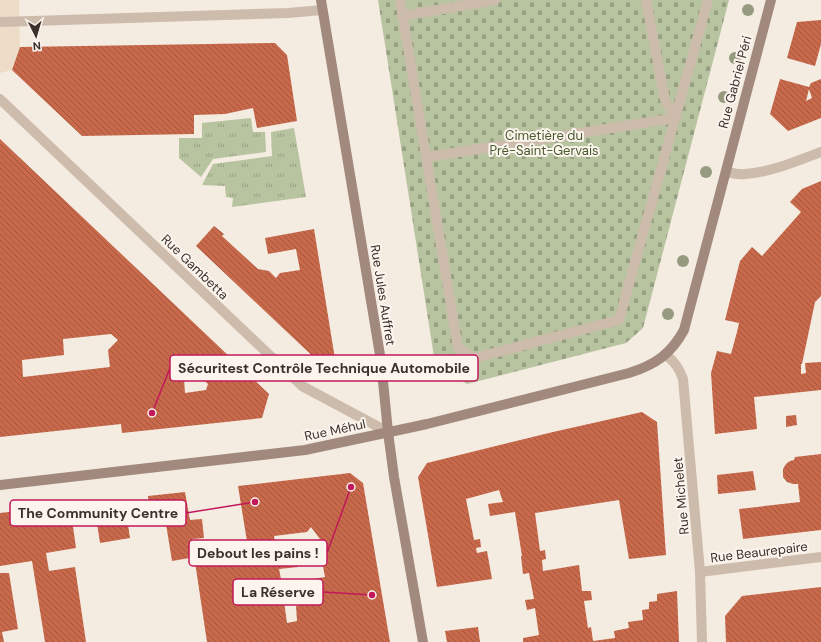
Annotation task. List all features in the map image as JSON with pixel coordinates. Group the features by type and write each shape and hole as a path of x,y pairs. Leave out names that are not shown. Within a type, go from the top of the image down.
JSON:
{"street":[{"path":"400,0 458,348 475,358 619,320 708,0"},
{"path":"402,16 495,0"},
{"path":"646,0 665,100 676,118"},
{"name":"Rue Gabriel Péri","path":"666,355 684,330 726,172 737,123 771,0"},
{"path":"0,22 288,13 322,5"},
{"name":"Rue Jules Auffret","path":"322,5 381,361 388,432 423,642"},
{"name":"Rue Gambetta","path":"0,99 302,386 388,432"},
{"path":"427,157 676,118"},
{"path":"726,172 744,174 764,171 787,165 821,152"},
{"name":"Rue Méhul","path":"0,485 305,450 428,424 629,373 651,365 666,355"},
{"name":"Rue Michelet","path":"666,355 679,368 683,379 700,572 702,642"},
{"name":"Rue Beaurepaire","path":"700,572 821,557"}],"green space":[{"name":"Cimetière du Pré-Saint-Gervais","path":"378,0 729,0 643,328 626,343 467,384 435,363"},
{"path":"251,118 253,132 265,132 266,152 213,159 201,177 179,158 179,138 202,138 202,123"},
{"path":"294,128 306,197 232,207 233,198 226,197 225,186 202,185 213,164 272,156 271,132"}],"shaded area":[{"path":"0,0 19,0 20,47 12,70 0,73"}],"building":[{"path":"821,20 821,44 815,66 787,58 797,22"},
{"path":"275,43 287,55 297,121 257,128 253,108 225,114 194,115 194,134 82,136 12,70 20,47"},
{"path":"780,79 809,87 811,83 821,79 821,118 788,131 770,114","holes":["809,89 812,98 806,101"]},
{"path":"0,139 269,394 262,418 122,433 121,424 0,437","holes":["111,334 118,340 108,350 110,367 23,377 22,360 64,355 63,339","193,370 208,384 206,390 185,393 184,379"]},
{"path":"821,181 821,296 815,302 801,364 801,374 806,373 805,363 821,362 821,390 754,397 757,429 715,434 711,373 717,351 731,354 737,332 739,323 725,320 740,261 752,247 762,256 801,212 790,202 802,189"},
{"path":"214,226 224,234 222,236 258,269 269,271 276,278 280,273 300,270 296,249 268,254 265,238 314,229 335,359 322,365 196,246"},
{"path":"642,412 657,422 666,555 629,559 619,500 535,513 540,551 545,550 546,559 542,560 543,571 579,565 582,591 591,591 592,600 584,601 588,628 591,627 593,641 615,638 614,631 629,628 628,622 643,620 642,610 649,609 649,602 657,601 657,594 677,591 679,642 523,642 523,638 539,635 535,608 527,610 525,600 534,599 529,573 523,574 522,556 515,512 490,516 488,504 503,502 499,490 466,499 474,540 480,539 481,547 476,548 477,553 487,551 492,579 437,587 418,477 427,463"},
{"path":"796,415 797,425 786,427 786,416"},
{"path":"821,454 821,530 743,539 739,509 800,502 798,484 787,482 783,477 783,469 786,464 794,460 795,457"},
{"path":"753,471 756,490 718,494 717,475"},
{"path":"350,473 363,483 390,642 207,642 195,562 247,554 249,566 251,566 238,486","holes":["311,527 320,539 318,540 325,577 282,584 279,569 298,567 296,548 276,550 274,536 307,532","310,590 313,603 296,606 297,621 287,623 283,594"]},
{"path":"185,492 190,520 202,519 204,538 192,539 193,544 201,543 202,550 194,551 195,557 172,561 166,524 181,522 180,512 150,515 148,496"},
{"path":"70,505 76,548 46,553 49,571 75,567 86,642 45,642 32,561 0,566 0,513"},
{"path":"125,505 130,538 100,543 95,510"},
{"path":"0,573 9,573 18,629 2,632 4,642 0,642"},
{"path":"821,587 821,642 726,642 725,616 742,596"},
{"path":"478,627 480,642 447,642 445,631"}],"place":[{"name":"Sécuritest Contrôle Technique Automobile","path":"152,413"},
{"name":"Debout les pains !","path":"351,487"},
{"name":"The Community Centre","path":"255,502"},
{"name":"La Réserve","path":"372,595"}]}
